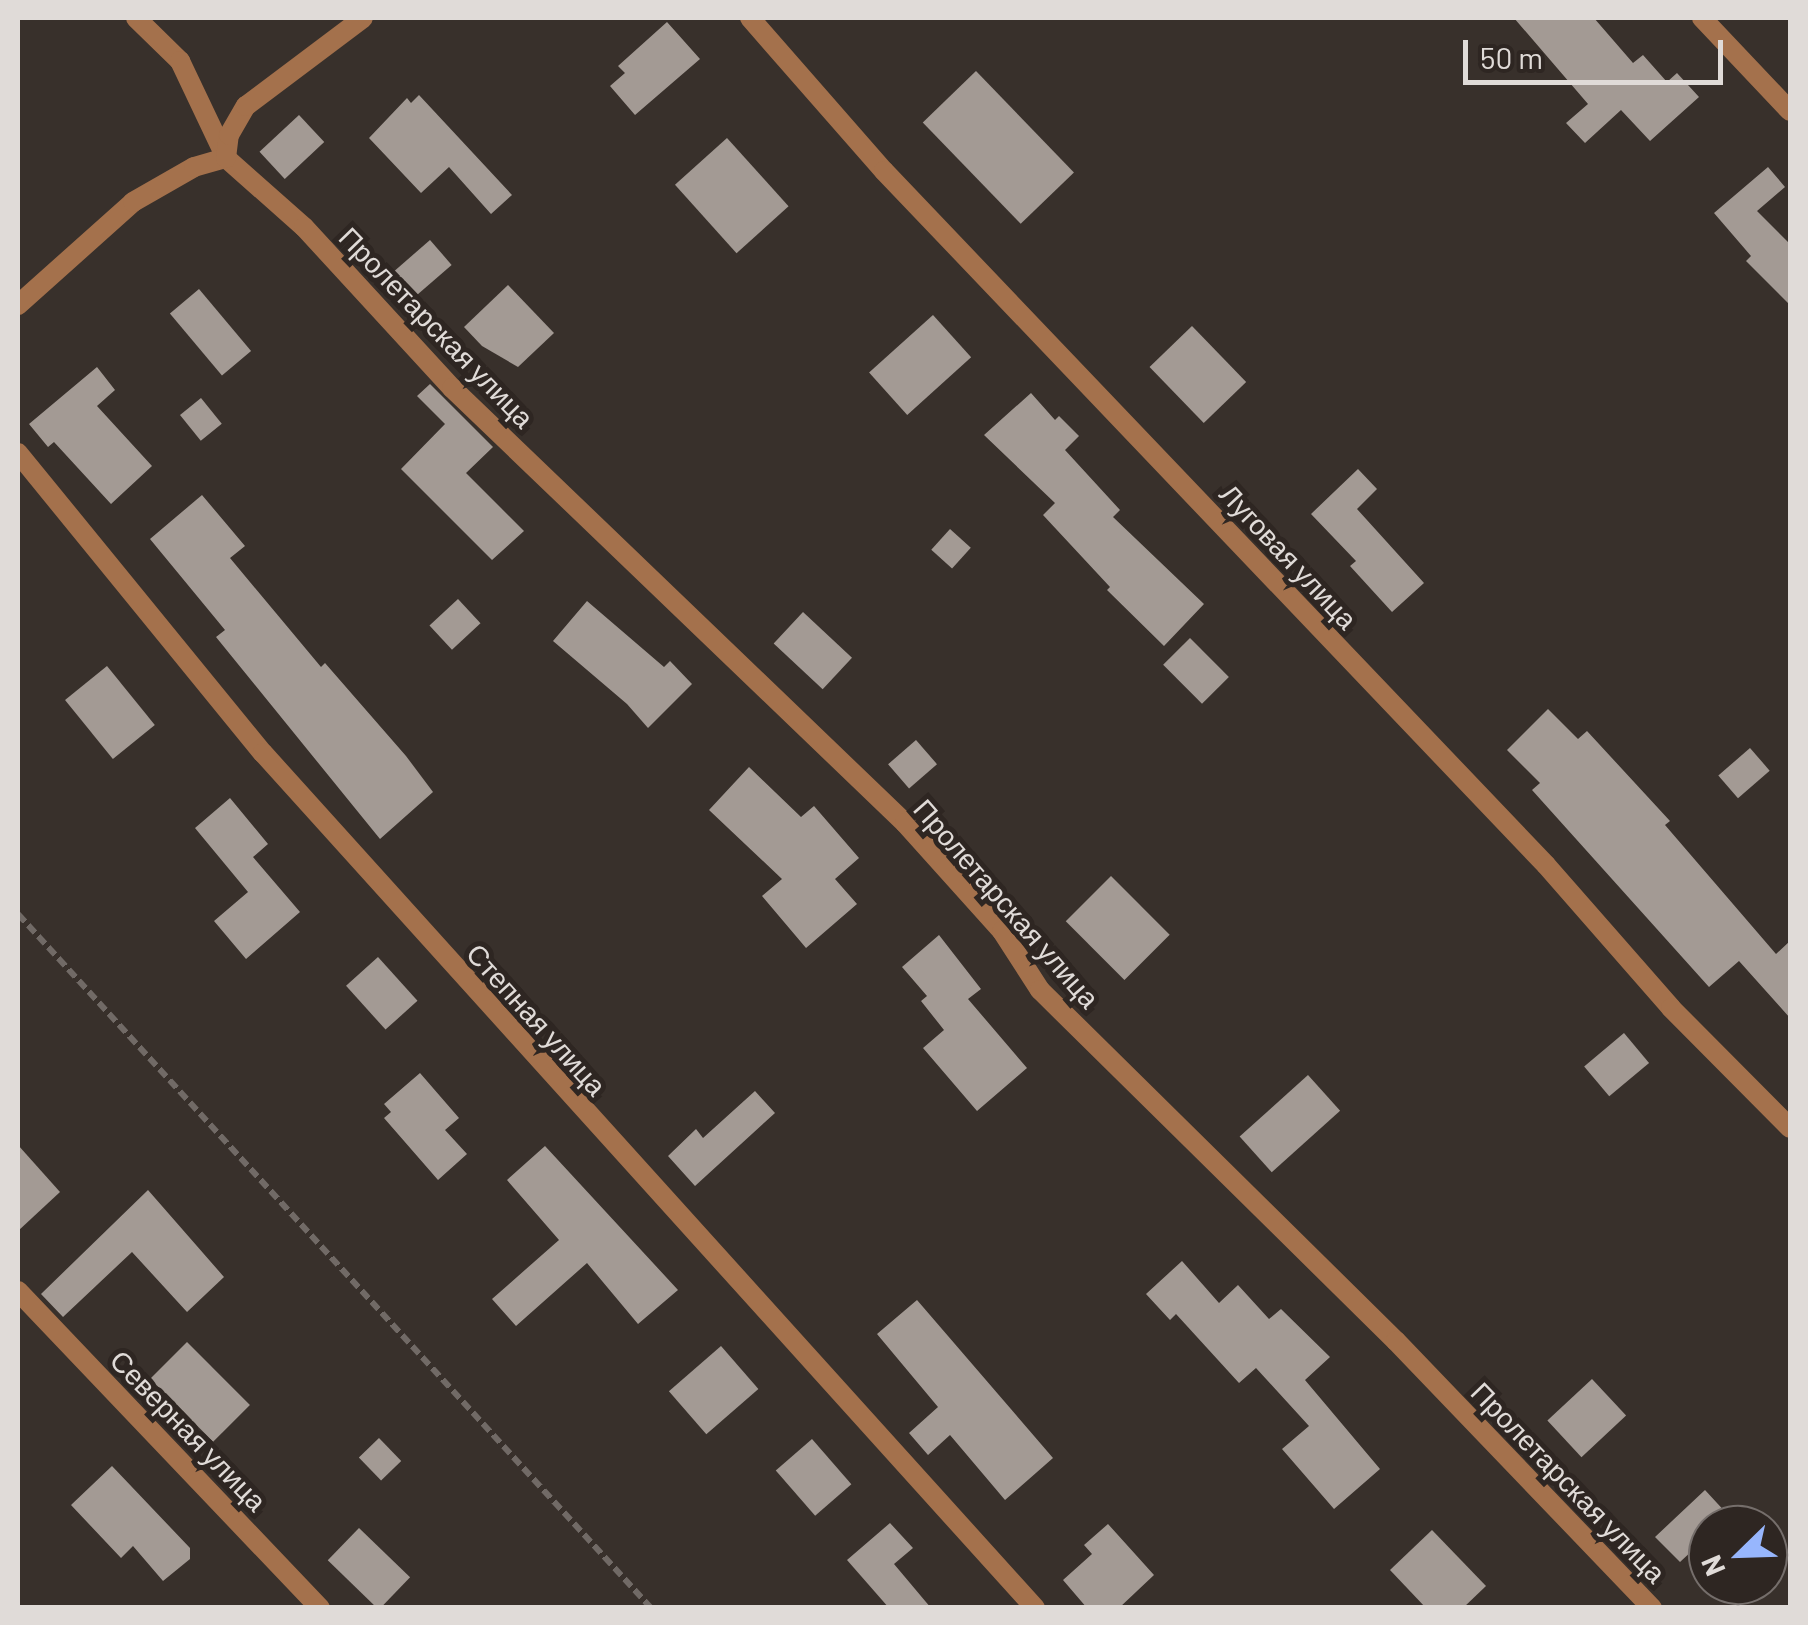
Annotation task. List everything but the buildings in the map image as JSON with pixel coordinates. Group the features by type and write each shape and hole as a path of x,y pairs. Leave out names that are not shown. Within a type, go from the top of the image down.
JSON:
{"street":[{"path":"136,18 180,62 226,158"},
{"path":"226,158 229,135 246,106 364,18"},
{"name":"Луговая улица","path":"750,18 884,171 1546,865 1671,1008 1790,1128"},
{"path":"1702,18 1790,111"},
{"path":"18,305 133,202 194,168 226,158"},
{"name":"Пролетарская улица","path":"226,158 304,227 452,388 905,823 1009,939 1040,990 1396,1341 1652,1608"},
{"name":"Степная улица","path":"18,452 262,754 1035,1608"},
{"name":"Северная улица","path":"18,1291 320,1608"}],"path":[{"path":"18,914 651,1608"}]}
